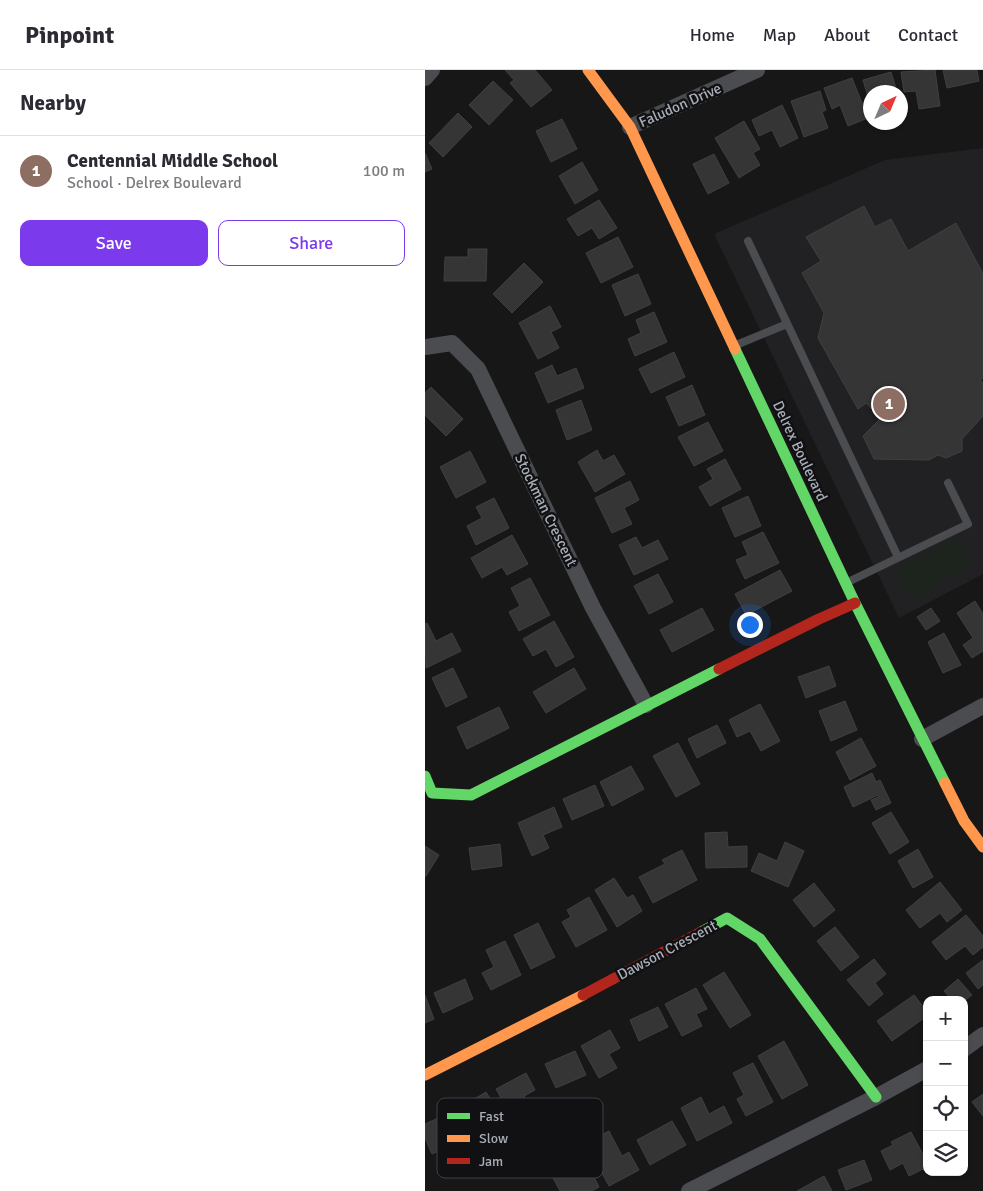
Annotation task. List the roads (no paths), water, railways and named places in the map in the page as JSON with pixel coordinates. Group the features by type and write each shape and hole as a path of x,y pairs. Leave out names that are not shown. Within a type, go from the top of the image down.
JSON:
{"street":[{"path":"425,78 432,70"},
{"name":"Delrex Boulevard","path":"588,70 630,127 845,583 922,739 965,821 983,847"},
{"name":"Faludon Drive","path":"630,127 757,70"},
{"name":"Stockman Crescent","path":"425,347 452,343 478,369 593,608 646,705"},
{"path":"425,776 432,793 471,795 646,705 855,603"},
{"path":"922,739 983,706"},
{"name":"Dawson Crescent","path":"425,1075 637,967 727,918 760,939 876,1097"},
{"path":"968,1046 983,1034"},
{"path":"689,1191 876,1097 923,1071"}],"lane":[{"path":"748,241 898,557"},
{"path":"733,346 787,324"},
{"path":"845,583 967,524 948,484"}],"place":[{"name":"Centennial Middle School","path":"889,404"}]}
